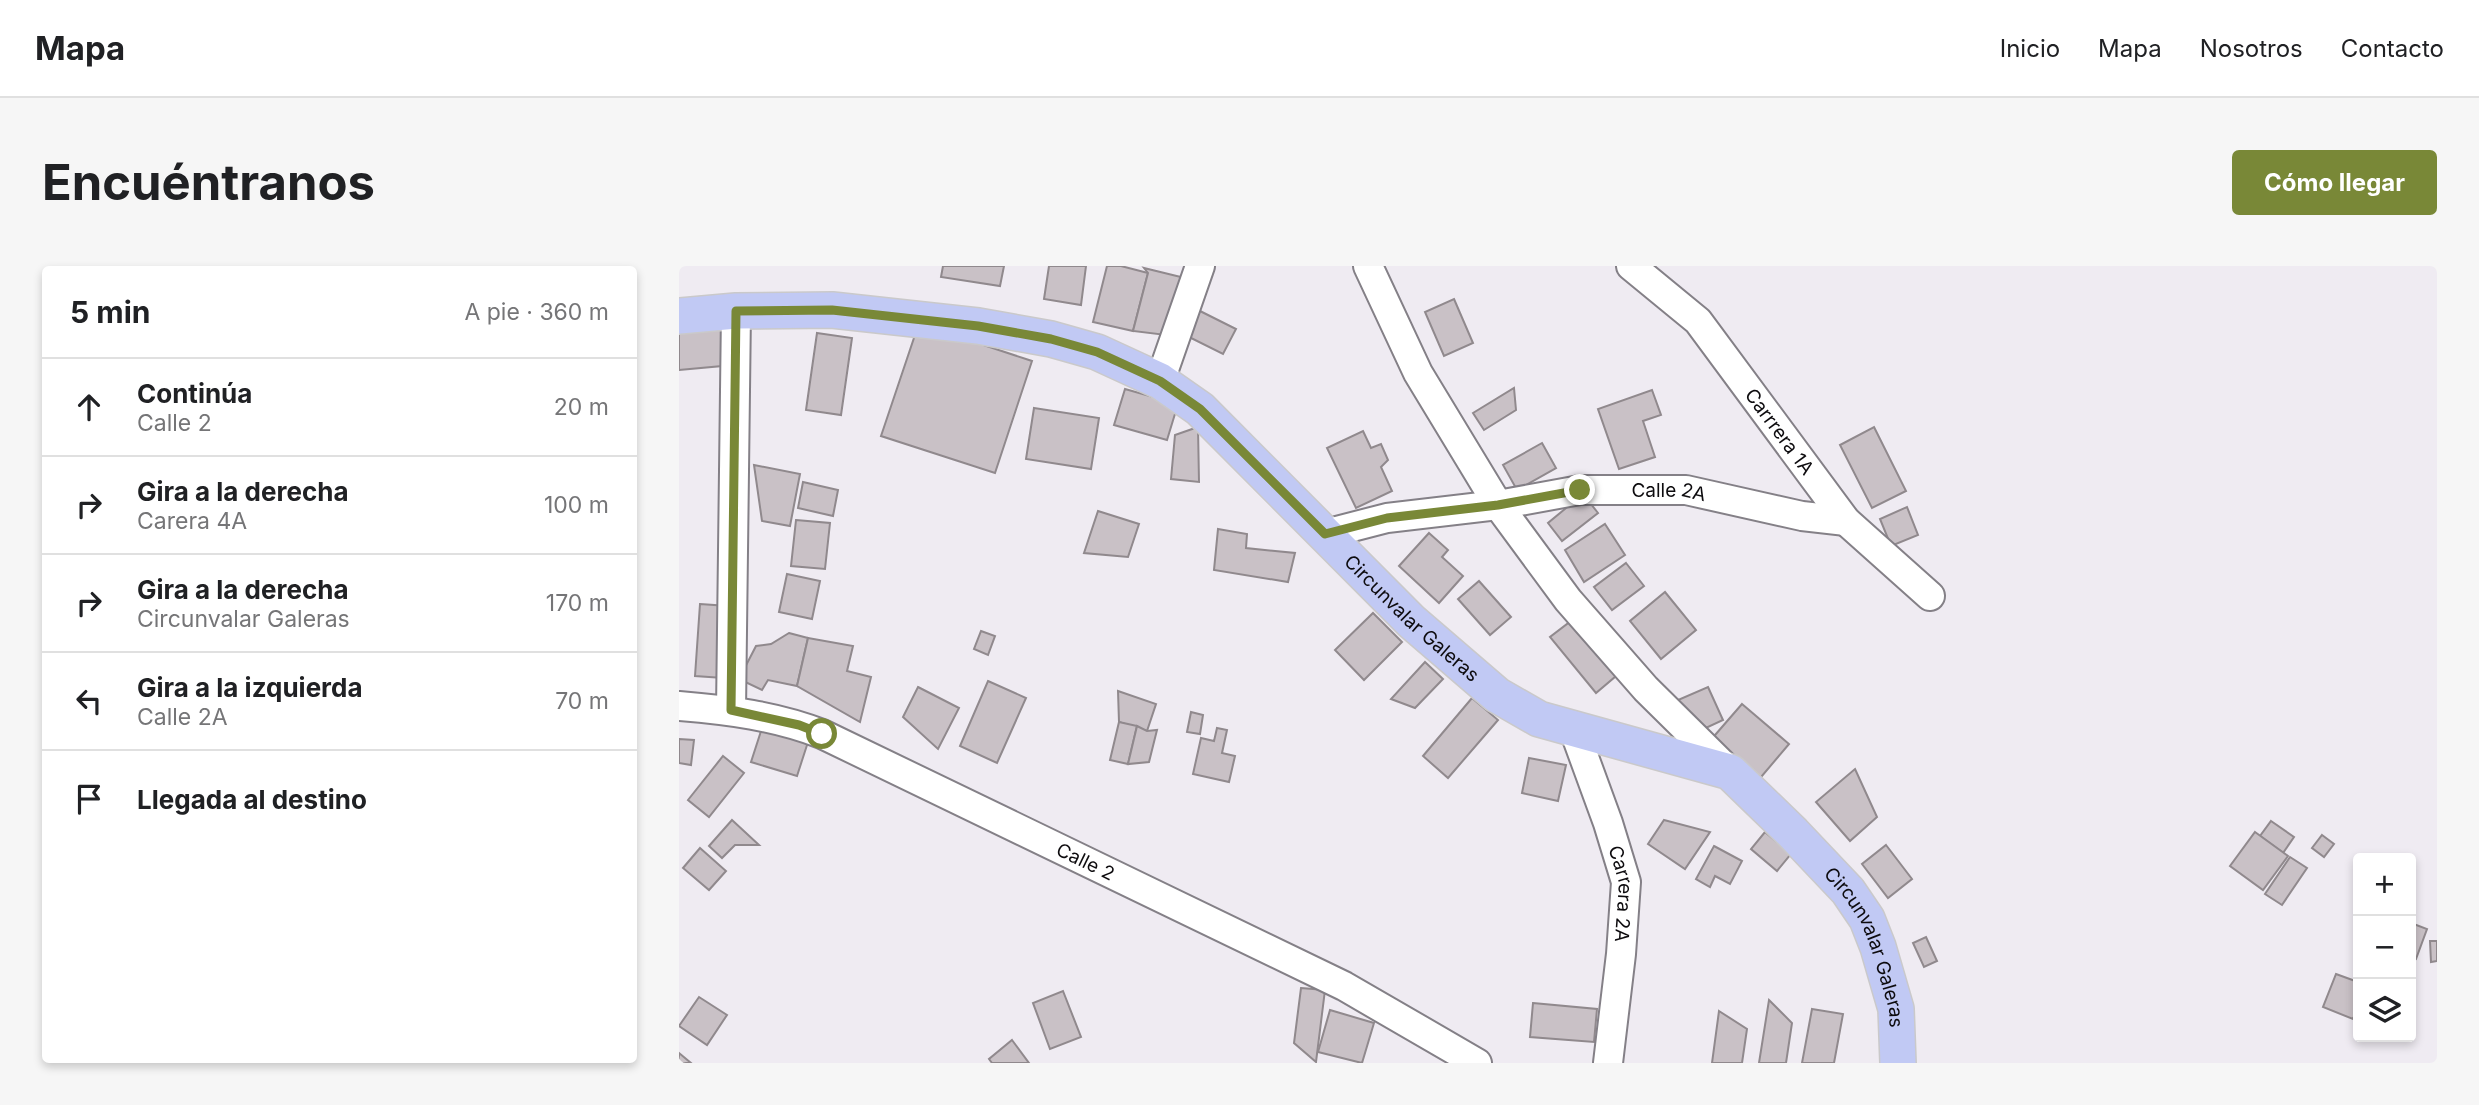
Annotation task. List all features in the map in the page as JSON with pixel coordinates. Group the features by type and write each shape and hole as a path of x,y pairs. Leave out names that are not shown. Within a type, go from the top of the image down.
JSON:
{"main road":[{"name":"Circunvalar Galeras","path":"679,316 736,311 832,310 978,326 1051,339 1097,352 1160,381 1200,409 1411,621 1496,695 1539,719 1730,772 1839,881 1867,919 1896,1009 1898,1063"}],"street":[{"path":"1160,381 1200,266"},
{"path":"1369,266 1418,373 1498,505 1568,600 1620,660 1730,772"},
{"name":"Carrrera 1A","path":"1632,266 1698,321 1846,521 1930,597"},
{"path":"731,710 736,311"},
{"name":"Calle 2A","path":"1325,534 1387,518 1498,505 1580,490 1686,490 1802,516 1846,521"},
{"name":"Calle 2","path":"679,706 731,710 799,725 822,734 1344,985 1477,1063"},
{"name":"Carrera 2A","path":"1574,730 1626,882 1621,954 1608,1063"}],"building":[{"path":"943,266 1004,266 1000,286 941,277"},
{"path":"1049,266 1086,266 1081,305 1044,299"},
{"path":"1107,266 1121,266 1148,273 1133,331 1093,322"},
{"path":"1144,268 1189,279 1174,336 1133,331 1148,273"},
{"path":"1454,299 1473,343 1444,356 1425,312"},
{"path":"1196,309 1236,329 1223,354 1183,334"},
{"path":"929,327 1032,361 995,473 881,436 915,335"},
{"path":"729,328 733,365 679,370 679,333"},
{"path":"817,333 852,338 841,415 806,410"},
{"path":"1514,388 1516,410 1484,430 1473,413"},
{"path":"1125,389 1178,404 1167,440 1114,425"},
{"path":"1652,390 1661,415 1643,421 1655,457 1619,469 1598,409"},
{"path":"1034,408 1099,418 1091,469 1026,459"},
{"path":"1198,427 1199,482 1171,479 1175,435"},
{"path":"1874,427 1906,491 1872,508 1840,445"},
{"path":"1363,431 1371,448 1381,444 1388,460 1381,467 1392,491 1356,508 1327,448"},
{"path":"1542,443 1556,468 1517,490 1503,465"},
{"path":"754,465 800,474 790,526 762,521"},
{"path":"803,482 838,490 833,516 798,508"},
{"path":"1583,494 1598,513 1562,541 1548,523"},
{"path":"1907,507 1918,535 1891,546 1880,519"},
{"path":"1098,511 1139,524 1128,557 1084,553"},
{"path":"796,520 830,523 825,569 791,566"},
{"path":"1605,524 1625,555 1584,582 1565,550"},
{"path":"1218,529 1247,534 1246,548 1295,553 1288,582 1214,570"},
{"path":"1429,533 1448,550 1442,557 1463,576 1439,603 1399,566"},
{"path":"1626,563 1644,586 1612,610 1594,587"},
{"path":"787,574 820,581 812,619 779,612"},
{"path":"1479,581 1511,617 1490,635 1458,599"},
{"path":"1665,592 1696,630 1661,659 1630,621"},
{"path":"700,604 728,606 723,678 695,676"},
{"path":"1373,613 1402,642 1364,680 1335,650"},
{"path":"1571,621 1616,676 1596,693 1550,637"},
{"path":"981,631 995,636 988,655 974,649"},
{"path":"789,633 808,638 797,686 768,680 762,690 739,679 756,646 771,644"},
{"path":"808,638 853,646 847,671 871,677 860,722 797,686"},
{"path":"1425,662 1443,679 1415,708 1391,699"},
{"path":"988,681 1026,698 997,763 960,746"},
{"path":"918,687 959,708 938,749 903,717"},
{"path":"1708,687 1723,720 1693,734 1678,700"},
{"path":"1118,691 1156,704 1147,731 1119,722"},
{"path":"1472,698 1498,720 1448,778 1423,756"},
{"path":"1742,704 1789,744 1756,783 1709,742"},
{"path":"1191,712 1203,715 1200,734 1187,732"},
{"path":"1119,722 1137,726 1128,764 1110,760"},
{"path":"1137,726 1147,731 1157,730 1149,762 1128,764"},
{"path":"762,728 808,742 797,776 751,762"},
{"path":"1217,728 1227,730 1222,753 1235,756 1229,782 1193,774 1201,738 1214,741"},
{"path":"679,739 694,740 691,765 679,763"},
{"path":"723,756 744,773 709,817 688,800"},
{"path":"1529,758 1566,765 1558,801 1522,793"},
{"path":"1855,769 1877,817 1850,841 1816,802"},
{"path":"732,820 759,845 735,845 722,858 709,846"},
{"path":"1664,820 1710,832 1685,869 1648,844"},
{"path":"2271,821 2294,837 2283,853 2260,836"},
{"path":"1765,832 1791,854 1777,871 1751,849"},
{"path":"2255,832 2288,856 2263,890 2230,866"},
{"path":"2322,835 2334,844 2324,857 2312,848"},
{"path":"1886,845 1912,879 1888,898 1862,864"},
{"path":"1714,846 1742,861 1730,884 1715,876 1710,887 1696,879"},
{"path":"700,848 726,871 709,890 683,868"},
{"path":"2290,857 2307,868 2282,905 2265,894"},
{"path":"2416,925 2427,929 2416,959"},
{"path":"1926,937 1937,961 1924,967 1913,943"},
{"path":"2430,941 2437,941 2437,961 2431,962"},
{"path":"2336,974 2353,980 2353,1019 2323,1007"},
{"path":"1301,988 1325,990 1316,1062 1294,1043"},
{"path":"1063,991 1081,1037 1050,1049 1033,1003"},
{"path":"699,997 727,1015 707,1045 679,1026"},
{"path":"1769,1000 1792,1023 1786,1063 1759,1063"},
{"path":"1533,1003 1597,1009 1594,1042 1530,1037"},
{"path":"1812,1009 1843,1014 1834,1063 1802,1063"},
{"path":"1330,1010 1374,1023 1362,1063 1318,1052"},
{"path":"1719,1011 1747,1029 1742,1063 1712,1063"},
{"path":"1012,1040 1029,1063 992,1063 989,1059"},
{"path":"679,1053 691,1063 679,1063"}],"route":[{"path":"822,734 799,725 731,710 736,311 832,310 978,326 1051,339 1097,352 1160,381 1200,409 1325,534 1387,518 1498,505 1580,490"}]}
